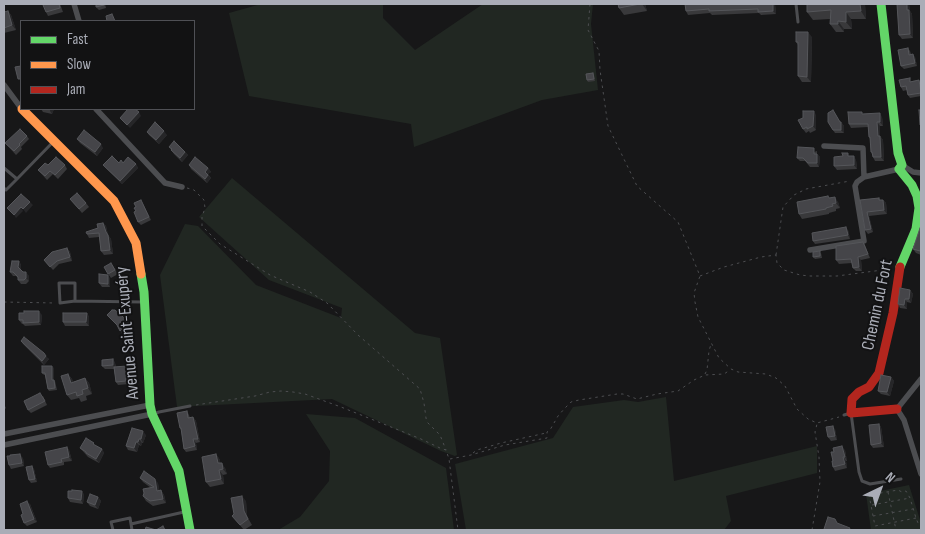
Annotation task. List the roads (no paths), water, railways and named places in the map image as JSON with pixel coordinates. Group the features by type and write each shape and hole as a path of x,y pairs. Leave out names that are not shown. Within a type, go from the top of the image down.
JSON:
{"street":[{"path":"74,4 79,20"},
{"name":"Chemin du Fort","path":"848,414 852,399 859,392 869,387 879,373 893,313 899,271 916,229 920,208 912,185 900,167 881,4"},
{"name":"Avenue Saint-Exupéry","path":"4,85 20,105"},
{"name":"Avenue Saint-Exupéry","path":"24,110 114,201 136,243 144,292 150,405 152,414 179,471 190,530"},
{"path":"97,110 165,183 182,187"},
{"path":"824,146 863,148 864,177"},
{"path":"810,250 864,242 855,186 864,177 900,167 921,173"},
{"path":"848,414 897,409 921,379"},
{"path":"4,434 150,405"},
{"path":"897,409 904,420 921,474"},
{"path":"4,445 152,414"}],"lane":[{"path":"796,4 798,22"},
{"path":"4,188 6,190 54,141"},
{"path":"4,168 16,179"},
{"path":"76,301 75,283 59,283 60,303 76,301 144,302"},
{"path":"152,414 190,406"},
{"name":"Chemin du Fort","path":"848,414 862,481 870,484 901,479"},
{"path":"131,524 187,512"},
{"path":"113,530 111,522 130,518 132,530"}]}
